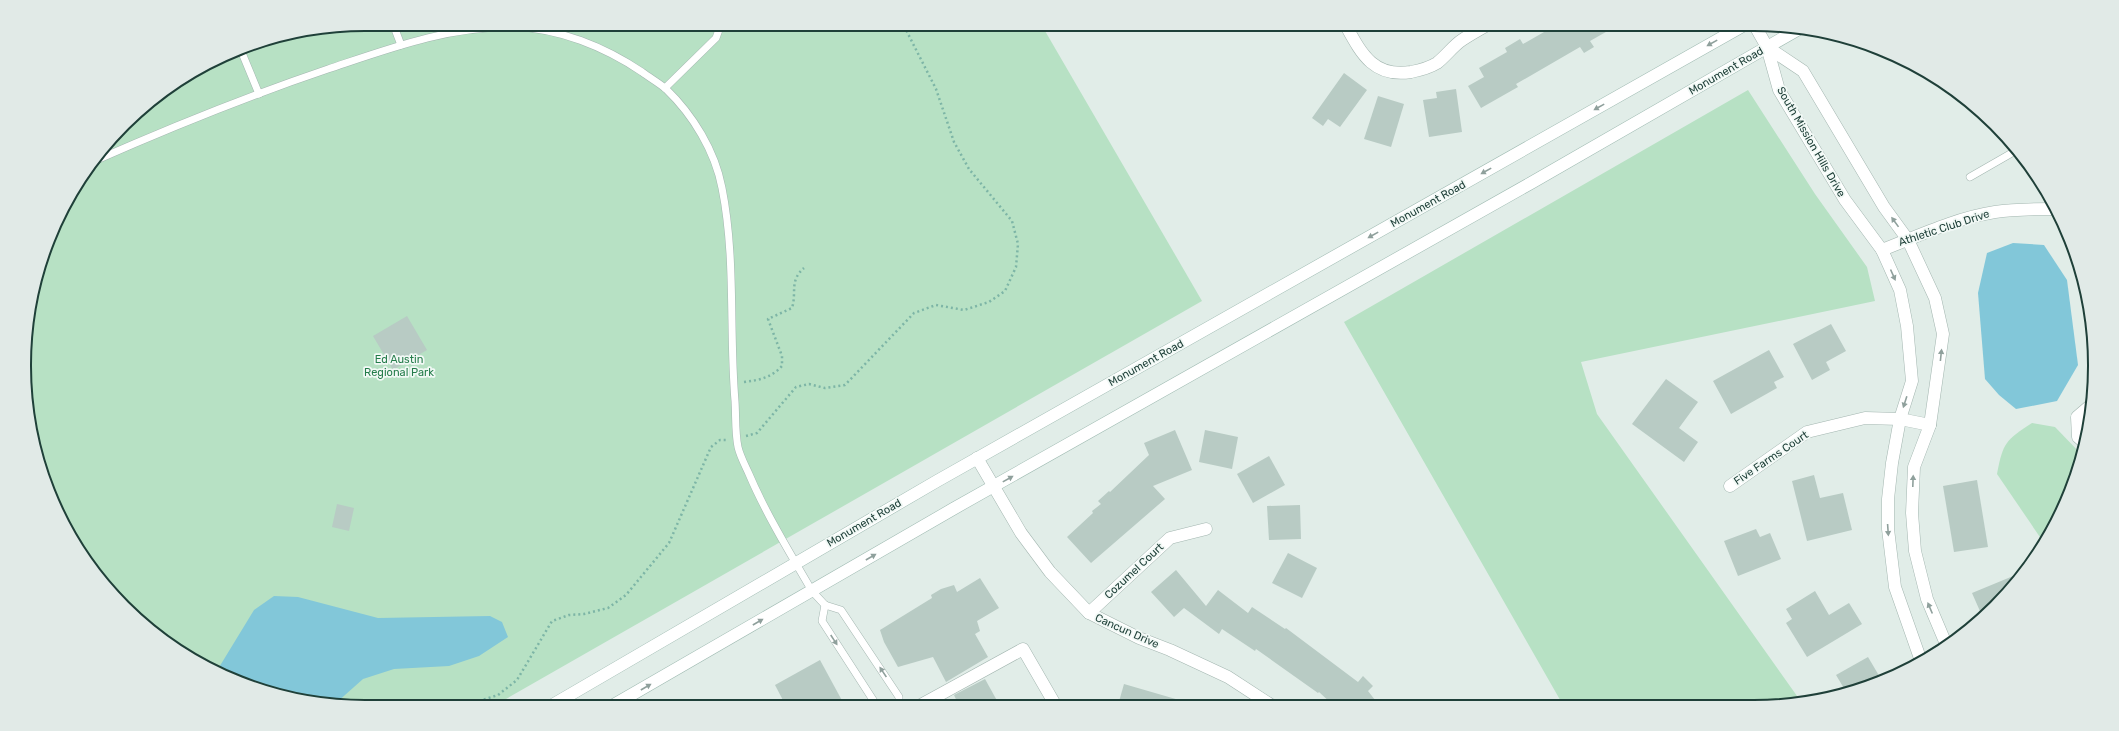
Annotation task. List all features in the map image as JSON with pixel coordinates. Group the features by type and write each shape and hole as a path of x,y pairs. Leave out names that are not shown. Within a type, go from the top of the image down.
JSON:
{"street":[{"path":"1349,31 1365,57 1380,69 1401,73 1426,69 1438,62 1462,40 1477,31"},
{"name":"Monument Road","path":"560,700 977,458 1734,31"},
{"path":"1758,31 1767,47 1803,71 1884,207 1908,240 1936,298 1943,334 1930,425 1914,467 1912,513 1915,551 1927,599 1944,640"},
{"name":"Monument Road","path":"622,700 993,487 1531,183 1791,33"},
{"name":"South Mission Hills Drive","path":"1767,47 1779,90 1845,200 1882,250 1900,290 1907,326 1912,381 1900,419 1892,463 1888,498 1888,529 1895,587 1919,656"},
{"name":"Athletic Club Drive","path":"1882,250 1960,221 1994,212 2049,209"},
{"path":"2080,439 2078,438 2077,417 2085,411"},
{"name":"Five Farms Court","path":"1730,486 1807,432 1865,418 1900,419 1930,425"},
{"name":"Cancun Drive","path":"977,458 1010,517 1050,572 1089,613 1139,638 1200,663 1228,677 1263,700"},
{"name":"Cozumel Court","path":"1089,613 1170,538 1206,529"},
{"path":"930,700 1023,649 1053,700"}],"lane":[{"path":"395,31 400,45"},
{"path":"105,156 142,140 259,94 400,45 430,37 464,31"},
{"path":"547,31 587,43 616,56 665,88 692,118 710,152 722,187 731,266 733,383 738,448 755,487 812,591 824,605 841,610 900,697 900,700"},
{"path":"665,88 716,38 718,31"},
{"path":"243,54 259,94"},
{"path":"1970,177 2012,153"},
{"path":"824,605 822,621 873,700"}],"path":[{"path":"482,700 498,695 517,680 552,621 569,615 584,614 608,608 626,595 669,543 711,447 720,440 738,438 757,433 796,387 809,384 825,388 845,385 914,313 936,305 964,310 989,302 1005,291 1016,267 1018,244 1012,221 969,169 954,142 936,89 907,31"},
{"path":"733,383 762,379 775,374 782,366 782,356 768,319 792,308 794,300 794,282 804,268"}],"green space":[{"name":"Ed Austin Regional Park","path":"1045,31 1202,301 504,700 366,700 300,694 279,689 237,675 180,644 145,617 114,586 87,551 76,533 56,494 42,452 37,431 32,387 32,344 37,300 42,279 56,237 87,180 114,145 145,114 162,100 180,87 218,65 237,56 279,42 300,37 344,32"},
{"path":"1748,90 1815,194 1867,267 1875,301 1581,362 1597,414 1798,697 1754,700 1560,700 1344,322"},
{"path":"2032,423 2055,427 2077,450 2063,494 2040,537 1997,474 2004,448 2016,434"}],"water":[{"path":"2013,243 2044,245 2067,280 2078,365 2057,401 2016,409 1999,395 1985,379 1978,293 1987,253"},
{"path":"274,596 298,597 378,618 490,616 502,622 508,637 479,656 449,666 394,669 363,679 341,699 322,697 279,689 237,675 219,667 254,610"}],"building":[{"path":"1546,31 1608,31 1590,41 1594,47 1584,53 1580,47 1516,84 1518,87 1481,108 1468,86 1484,77 1479,68 1507,52 1505,48 1520,39 1523,44"},
{"path":"1344,73 1367,90 1340,127 1328,119 1323,126 1312,118"},
{"path":"1456,89 1462,132 1429,137 1423,100 1437,98 1436,92"},
{"path":"1378,96 1404,104 1391,147 1364,139"},
{"path":"407,316 427,350 393,370 373,336"},
{"path":"1831,324 1846,351 1826,362 1830,370 1812,380 1793,344"},
{"path":"1769,350 1784,377 1774,382 1777,388 1731,414 1713,381"},
{"path":"1666,379 1698,402 1679,428 1698,442 1684,462 1632,424"},
{"path":"1175,430 1192,470 1153,486 1165,499 1091,563 1067,537 1093,513 1092,511 1101,504 1098,501 1109,491 1110,492 1149,455 1144,443"},
{"path":"1205,430 1238,437 1232,469 1199,462"},
{"path":"1269,456 1285,485 1253,503 1237,474"},
{"path":"1814,475 1820,498 1843,493 1852,530 1807,541 1792,481"},
{"path":"1977,480 1988,547 1954,552 1943,486"},
{"path":"337,504 354,508 349,531 332,527"},
{"path":"1300,505 1301,539 1269,540 1267,506"},
{"path":"1756,529 1760,537 1770,533 1781,559 1738,576 1724,541"},
{"path":"1288,553 1317,568 1302,598 1272,583"},
{"path":"1176,570 1206,606 1218,590 1248,613 1252,607 1285,629 1286,628 1358,682 1363,676 1373,686 1368,691 1375,700 1328,700 1319,692 1318,693 1256,649 1255,651 1222,629 1219,634 1184,608 1174,617 1151,592"},
{"path":"2013,576 1980,611 1972,593"},
{"path":"980,578 999,608 977,621 980,631 975,634 988,657 946,682 933,657 898,667 884,642 880,630 932,598 931,595 941,589 954,585 957,592"},
{"path":"1815,591 1829,615 1849,603 1862,624 1807,657 1786,623 1792,619 1786,609"},
{"path":"1868,657 1879,676 1844,688 1836,675"},
{"path":"820,660 842,700 783,700 775,685"},
{"path":"985,679 997,700 956,700 954,695"},
{"path":"1124,684 1179,700 1119,700"}]}
